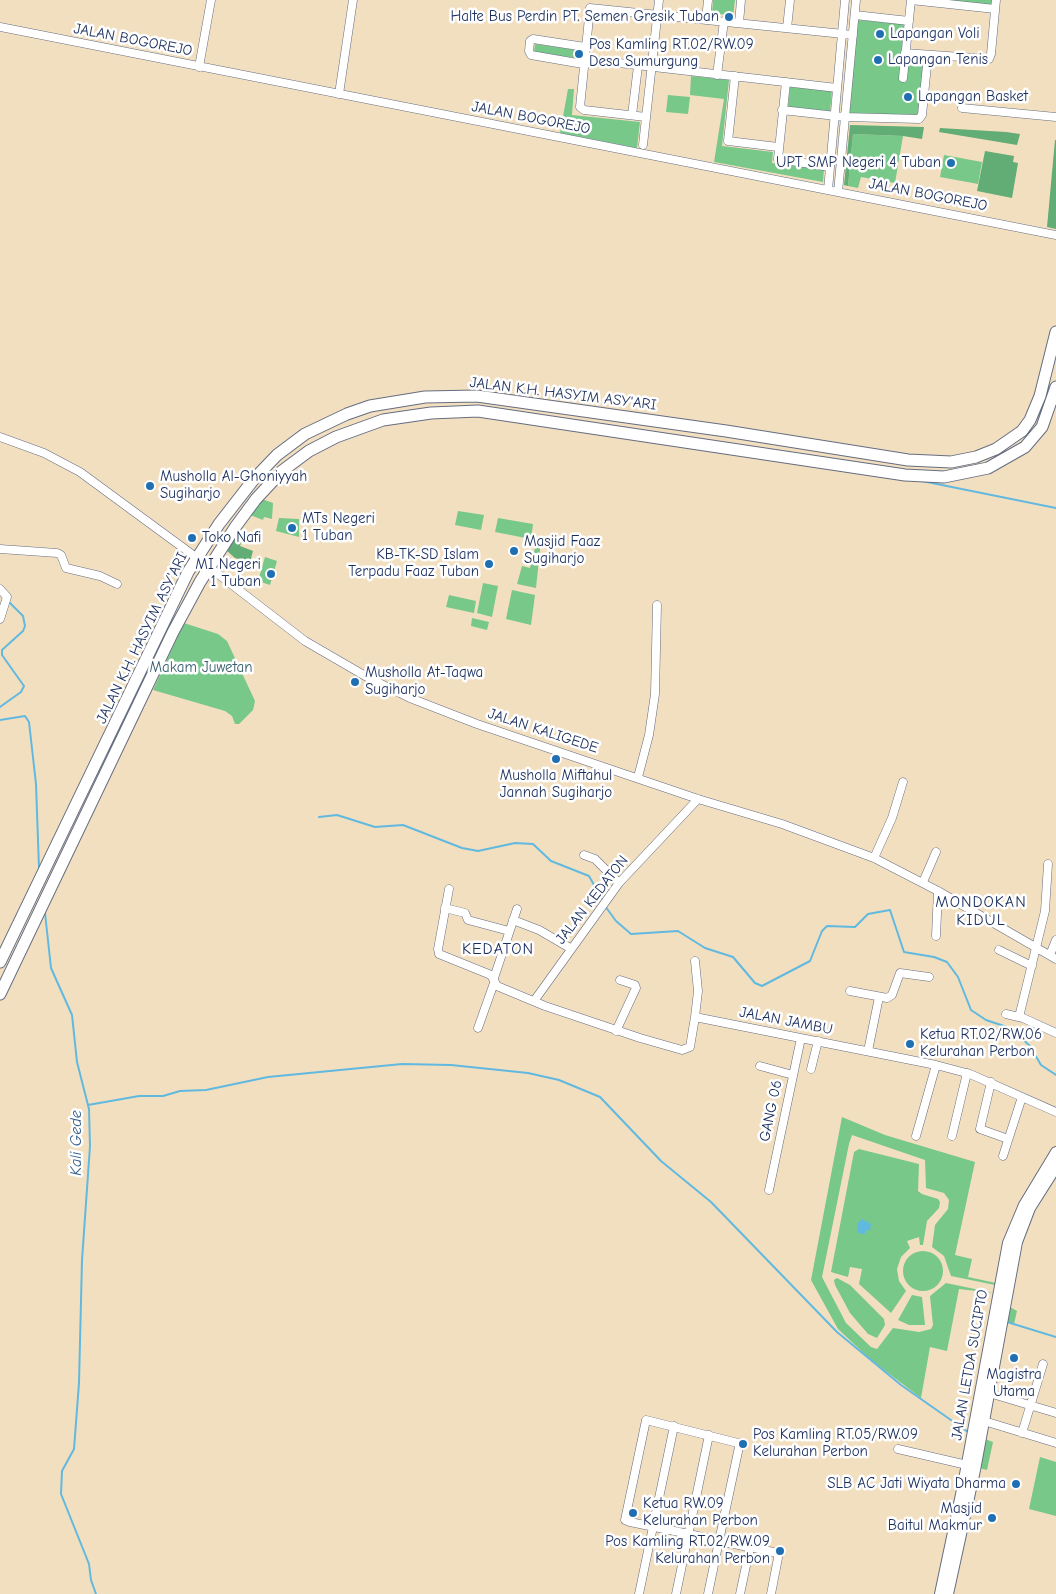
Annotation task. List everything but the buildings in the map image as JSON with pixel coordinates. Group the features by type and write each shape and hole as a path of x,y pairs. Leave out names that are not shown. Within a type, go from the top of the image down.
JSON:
{"highway":[{"name":"JALAN K.H. HASYIM ASY'ARI","path":"0,962 127,702 172,604 197,558 254,479 289,445 319,426 360,409 413,399 465,396 510,400 610,414 922,462 951,462 983,454 1014,438 1030,420 1040,396 1056,332"},
{"name":"JALAN K.H. HASYIM ASY'ARI","path":"0,994 173,632 209,567 248,509 282,471 309,451 350,431 383,420 405,416 463,411 512,415 924,477 954,476 988,468 1018,452 1035,437 1045,420 1056,387"},
{"path":"510,400 521,408 596,421 594,426 588,426"},
{"path":"610,414 603,416 603,421 682,434 694,443"},
{"path":"983,454 988,468"},
{"path":"127,702 126,708 131,709 163,641 173,632"}],"main road":[{"name":"JALAN LETDA SUCIPTO","path":"940,1594 967,1465 984,1421 1015,1222 1055,1159"},
{"name":"JALAN LETDA SUCIPTO","path":"948,1594 1004,1290"}],"street":[{"path":"199,67 211,0"},
{"path":"339,94 353,0"},
{"path":"607,10 608,0"},
{"path":"643,145 658,0"},
{"path":"706,20 708,0"},
{"path":"739,23 741,0"},
{"path":"787,28 790,0"},
{"path":"828,190 845,0"},
{"path":"838,192 856,0"},
{"path":"903,78 905,53 911,0 996,4 989,59 905,53"},
{"path":"646,117 586,110 579,106 589,10 595,8 853,34"},
{"path":"855,15 909,21"},
{"path":"717,75 724,21"},
{"name":"JALAN BOGOREJO","path":"0,27 1056,235"},
{"path":"585,47 533,39 529,47 530,55 837,88"},
{"path":"782,110 845,117 921,118 928,55"},
{"path":"632,115 638,66"},
{"path":"734,76 727,138 731,143 778,148"},
{"path":"786,82 777,156 779,160 830,167"},
{"path":"962,108 1056,117"},
{"path":"0,437 44,453 87,477 197,558"},
{"path":"0,549 57,553 61,555 66,568 100,576 117,584"},
{"name":"JALAN KALIGEDE","path":"209,567 305,641 379,683 431,708 698,799 782,824 874,858 923,882 1053,957"},
{"path":"0,589 5,601 0,619"},
{"path":"638,777 648,740 655,694 657,605"},
{"path":"874,858 892,818 903,782"},
{"name":"JALAN KEDATON","path":"534,1001 606,898 698,799"},
{"path":"923,882 936,852"},
{"path":"584,855 595,860 619,883"},
{"path":"1020,1017 1045,911 1048,864"},
{"path":"449,888 438,949 440,954 534,1001 616,1031 685,1050 690,1045 698,991 695,961"},
{"path":"936,936 938,891"},
{"path":"446,908 464,913 468,920 508,932"},
{"path":"478,1028 517,909"},
{"path":"513,920 539,930 570,948"},
{"path":"1053,957 1056,940"},
{"path":"999,950 1032,966"},
{"path":"850,992 879,997 891,996 900,973 929,977"},
{"path":"616,1031 636,988 634,985 620,980"},
{"path":"868,1051 879,997"},
{"path":"1006,1014 1020,1017 1056,1033"},
{"name":"JALAN JAMBU","path":"695,1017 868,1051 967,1073 1056,1112"},
{"name":"GANG 06","path":"769,1190 801,1038"},
{"path":"811,1069 818,1041"},
{"path":"916,1136 936,1065"},
{"path":"760,1066 793,1075"},
{"path":"952,1136 967,1073"},
{"path":"990,1082 980,1129 1008,1139"},
{"path":"1003,1156 1022,1097"},
{"path":"1022,1433 1043,1364"},
{"path":"989,1392 1056,1413"},
{"path":"708,1594 719,1541 738,1443 648,1420 644,1422 624,1517 626,1521 652,1527 689,1534 719,1541 777,1553 778,1558 771,1594"},
{"path":"984,1421 1056,1443"},
{"path":"639,1594 674,1426"},
{"path":"676,1594 709,1435"},
{"path":"898,1449 967,1465"},
{"path":"740,1594 750,1547"}],"green space":[{"path":"713,0 735,0 733,16 712,13"},
{"path":"944,0 992,0 991,5"},
{"path":"857,20 904,24 899,78 906,78 908,57 924,59 918,115 848,113"},
{"path":"535,44 577,50 576,58 534,52"},
{"path":"691,76 729,80 722,146 773,152 772,163 824,169 823,182 714,162 724,99 690,95"},
{"path":"790,87 832,91 830,112 788,107"},
{"path":"568,89 574,89 572,115 640,122 637,148 560,133"},
{"path":"668,95 690,97 688,114 666,112"},
{"path":"850,125 924,127 922,139 903,136 853,134 848,186 844,185"},
{"path":"940,128 1020,134 1017,145 939,132"},
{"path":"853,134 903,136 895,183 861,177 858,188 848,186"},
{"path":"1056,140 1056,229 1047,227"},
{"path":"985,151 1014,156 1013,162 1018,163 1012,198 977,191"},
{"path":"944,155 982,162 978,184 940,177"},
{"path":"262,499 273,503 272,519 264,517 263,520 250,515"},
{"path":"458,511 484,515 481,530 455,525"},
{"path":"279,518 299,519 299,537 276,531"},
{"path":"498,518 533,524 531,539 495,532"},
{"path":"239,530 245,532 240,546 253,551 250,562 235,558 226,550"},
{"path":"534,539 541,540 536,588 517,584 522,566 530,568 535,548 532,547"},
{"path":"265,557 277,561 270,585 258,581"},
{"path":"483,583 498,586 492,617 477,613"},
{"path":"512,590 535,595 531,625 506,619"},
{"path":"449,595 476,601 474,613 446,607"},
{"path":"472,618 489,622 487,630 471,626"},
{"name":"Makam Juwetan","path":"184,623 218,634 227,641 255,701 253,710 239,724 235,724 232,716 225,711 153,690"},
{"path":"842,1117 885,1135 975,1162 955,1255 972,1259 968,1277 996,1283 995,1285 951,1276 944,1256 932,1247 935,1225 948,1209 949,1200 944,1193 926,1188 925,1160 852,1135 849,1144 822,1277 846,1323 871,1347 877,1349 893,1328 919,1332 931,1329 933,1325 930,1296 946,1283 994,1293 959,1289 947,1351 930,1347 921,1398 871,1360 838,1329 811,1280"},
{"path":"859,1149 919,1164 918,1191 938,1199 940,1202 939,1208 927,1221 923,1245 920,1245 919,1237 907,1241 910,1248 901,1257 897,1269 899,1281 906,1291 891,1313 859,1284 862,1269 850,1267 848,1277 831,1272 854,1152"},
{"path":"923,1251 937,1257 943,1271 937,1285 923,1291 909,1285 903,1271 909,1257"},
{"path":"837,1278 850,1285 884,1319 885,1325 877,1338 868,1334 850,1313 835,1285 834,1280"},
{"path":"912,1295 922,1297 925,1325 909,1325 898,1320"},
{"path":"1010,1307 1017,1311 1014,1324 1007,1322"},
{"path":"985,1439 993,1442 987,1470 979,1468"},
{"path":"1040,1457 1056,1462 1056,1516 1029,1509"}],"water":[{"path":"862,1219 871,1224 870,1230 865,1231 865,1234 858,1233 857,1224"}],"waterway":[{"path":"922,481 1056,508"},
{"name":"Kali Gede","path":"0,707 21,692 24,686 2,655 2,650 23,631 25,626 23,616 8,601"},
{"name":"Kali Gede","path":"0,720 25,716 29,722 36,784 39,868"},
{"path":"319,817 337,815 375,827 403,825 462,848 478,851 515,843 533,844 551,861 589,876 603,901"},
{"path":"605,906 616,921 631,934 678,931 705,948 733,957 755,983 762,986 810,961 822,931 827,926 855,927 868,914 890,910 904,952 934,957 947,962 958,977 971,1010 986,1020 1007,1027 1018,1035 1030,1046 1041,1065 1056,1075"},
{"name":"Kali Gede","path":"45,913 51,968 72,1015 77,1062 89,1109 90,1146 82,1260 79,1383 74,1449 62,1471 61,1494 89,1564 91,1580 96,1594"},
{"path":"88,1105 139,1096 163,1096 180,1091 206,1090 268,1077 402,1064 451,1065 528,1073 559,1080 600,1097 661,1161 711,1202 837,1332 901,1385 968,1432"},
{"path":"1007,1322 1056,1337"}],"place":[{"name":"Halte Bus Perdin PT. Semen Gresik Tuban","path":"729,17"},
{"name":"Lapangan Voli","path":"880,34"},
{"name":"Pos Kamling RT.02/RW.09 Desa Sumurgung","path":"579,54"},
{"name":"Lapangan Tenis","path":"878,60"},
{"name":"Lapangan Basket","path":"908,97"},
{"name":"UPT SMP Negeri 4 Tuban","path":"951,163"},
{"name":"Musholla Al-Ghoniyyah Sugiharjo","path":"150,486"},
{"name":"MTs Negeri 1 Tuban","path":"292,528"},
{"name":"Toko Nafi","path":"192,538"},
{"name":"Masjid Faaz Sugiharjo","path":"514,551"},
{"name":"KB-TK-SD Islam Terpadu Faaz Tuban","path":"489,564"},
{"name":"MI Negeri 1 Tuban","path":"271,574"},
{"name":"Musholla At-Taqwa Sugiharjo","path":"355,682"},
{"name":"Musholla Miftahul Jannah Sugiharjo","path":"556,759"},
{"name":"Ketua RT.02/RW.06 Kelurahan Perbon","path":"910,1044"},
{"name":"Magistra Utama","path":"1014,1358"},
{"name":"Pos Kamling RT.05/RW.09 Kelurahan Perbon","path":"743,1444"},
{"name":"SLB AC Jati Wiyata Dharma","path":"1016,1484"},
{"name":"Ketua RW.09 Kelurahan Perbon","path":"633,1513"},
{"name":"Masjid Baitul Makmur","path":"992,1518"},
{"name":"Pos Kamling RT.02/RW.09 Kelurahan Perbon","path":"780,1551"}],"district":[{"name":"MONDOKAN KIDUL","path":"981,911"},
{"name":"KEDATON","path":"498,949"}]}
